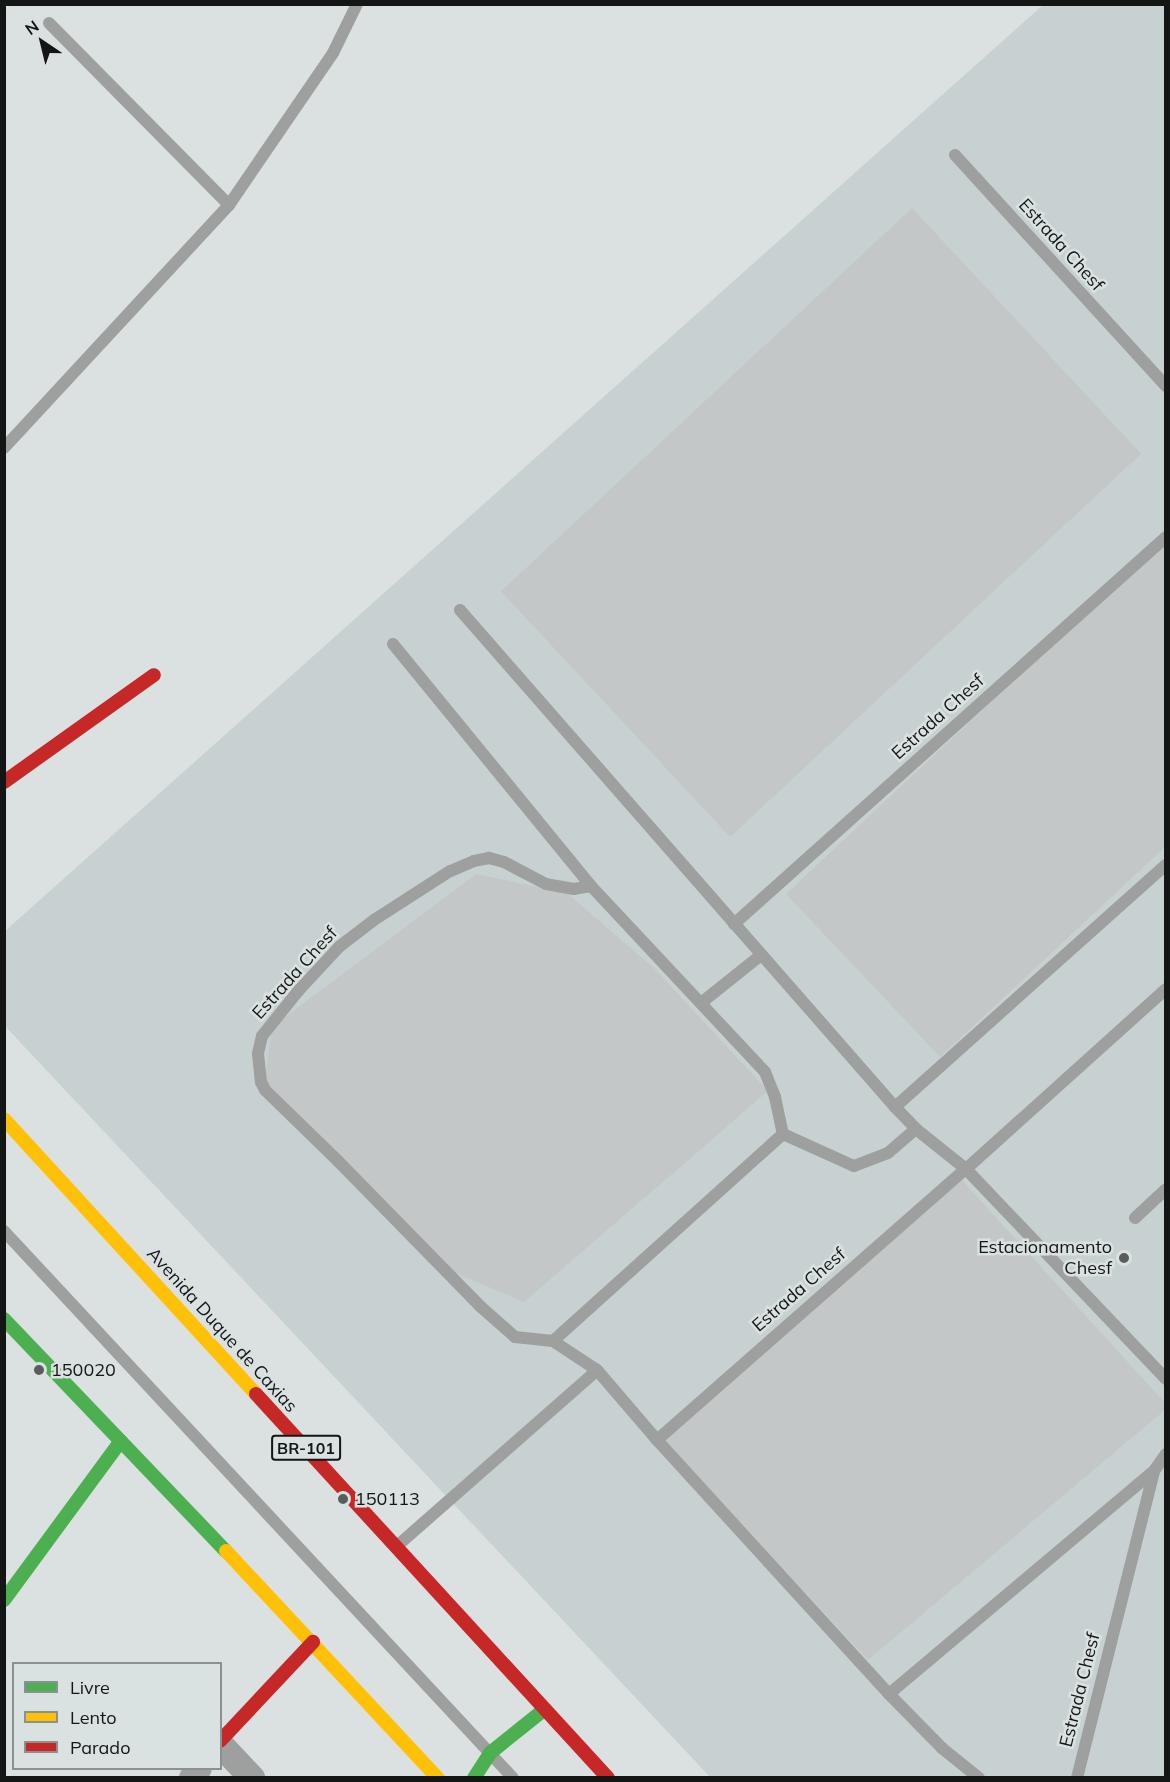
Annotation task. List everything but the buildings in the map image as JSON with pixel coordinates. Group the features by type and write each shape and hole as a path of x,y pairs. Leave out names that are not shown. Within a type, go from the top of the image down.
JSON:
{"main road":[{"path":"4,782 154,675"},
{"name":"Avenida Duque de Caxias","path":"4,1119 608,1778"},
{"path":"4,1319 313,1642 438,1778"},
{"path":"4,1600 121,1441"},
{"path":"222,1740 313,1642"},
{"path":"474,1778 490,1753 545,1709"}],"street":[{"path":"222,1744 252,1778"}],"lane":[{"path":"4,448 229,205 333,53 357,4"},
{"path":"49,23 229,205"},
{"name":"Estrada Chesf","path":"955,155 1166,386"},
{"name":"Estrada Chesf","path":"734,924 1166,537"},
{"path":"460,610 895,1107 916,1129 966,1169 1166,1379"},
{"path":"393,644 591,886 765,1072 775,1097 783,1134"},
{"name":"Estrada Chesf","path":"591,886 574,889 546,885 504,861 489,858 474,861 450,871 374,920 339,947 274,1018 262,1036 258,1054 259,1077 265,1090 339,1161 481,1307 515,1337 530,1341 553,1341 597,1370 657,1440 890,1694 942,1748 979,1778"},
{"path":"895,1107 1166,865"},
{"path":"701,1003 761,956"},
{"name":"Estrada Chesf","path":"657,1440 966,1169 1166,988"},
{"path":"783,1134 854,1166 888,1153 916,1129"},
{"path":"553,1341 783,1134"},
{"path":"1136,1218 1166,1189"},
{"path":"4,1231 513,1778"},
{"path":"396,1547 597,1370"},
{"name":"Estrada Chesf","path":"890,1694 1154,1471 1166,1454"},
{"name":"Estrada Chesf","path":"1077,1778 1154,1471"}],"shaded area":[{"path":"1043,5 1165,5 1165,1777 710,1777 5,1026 4,932"}],"traffic: fast":[{"path":"4,1319 226,1551"},
{"path":"4,1600 121,1441"},
{"path":"474,1778 490,1753 545,1709"}],"traffic: slow":[{"path":"4,1119 256,1394"},
{"path":"226,1551 438,1778"}],"traffic: jam":[{"path":"4,782 154,675"},
{"path":"256,1394 608,1778"},
{"path":"222,1739 313,1642"}],"place":[{"name":"Estacionamento Chesf","path":"1124,1258"},
{"name":"150020","path":"39,1370"},
{"name":"150113","path":"343,1499"}]}
